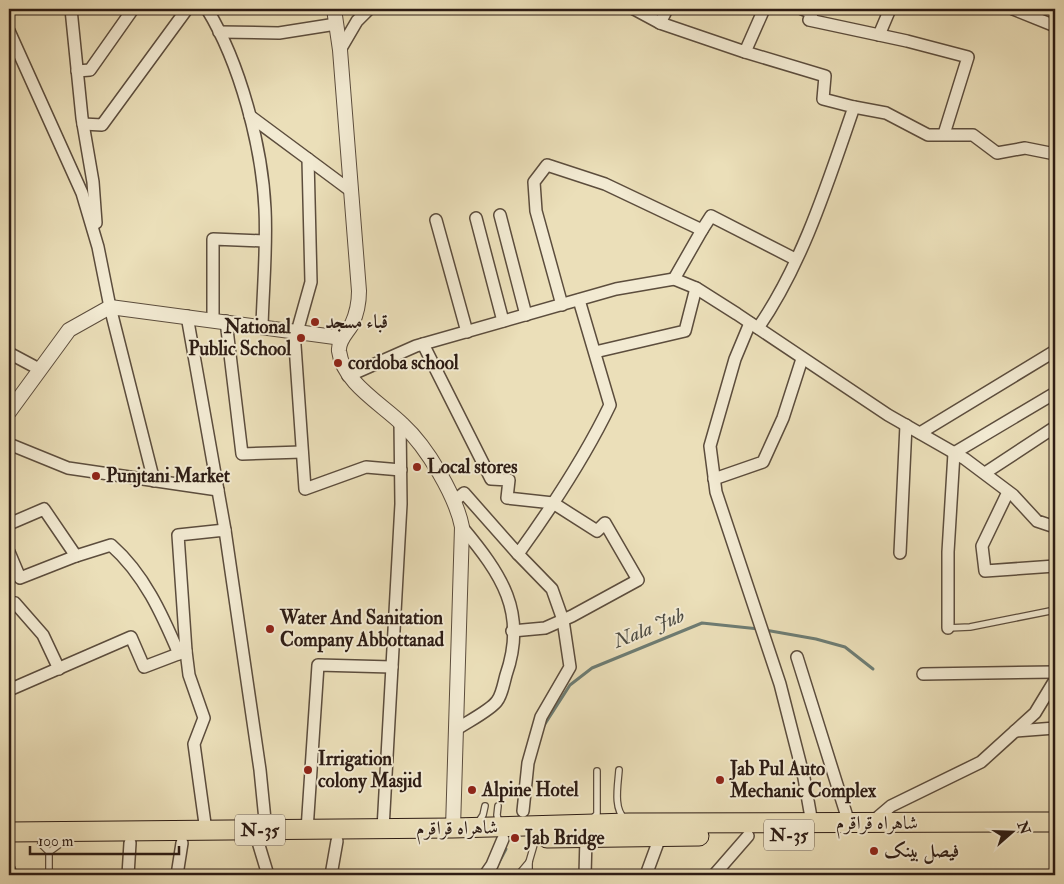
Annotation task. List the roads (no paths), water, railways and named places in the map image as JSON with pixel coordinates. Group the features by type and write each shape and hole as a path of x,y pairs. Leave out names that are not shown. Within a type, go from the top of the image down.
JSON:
{"highway":[{"name":"شاہراہ قراقرم","path":"584,831 629,822 721,830 748,836 1055,833"},
{"name":"شاہراہ قراقرم","path":"9,844 50,847 130,843 182,843 307,830 383,828 584,831 660,836 812,824 1055,822"},
{"name":"شاہراہ قراقرم","path":"9,832 206,831 337,841 518,831"}],"street":[{"path":"71,9 83,124 93,182 98,246"},
{"path":"77,71 90,70 133,9"},
{"path":"83,124 102,125 187,9"},
{"path":"207,9 230,55 250,116 265,208 262,327"},
{"path":"334,9 340,50 359,303 351,326 342,338 339,351 348,376 400,422 438,471 454,501 462,527 457,729 462,828"},
{"path":"340,50 357,21 369,9"},
{"path":"634,9 660,24 825,76 824,100 886,113 928,135 974,135 997,153 1024,148 1055,154"},
{"path":"660,24 667,9"},
{"path":"745,52 764,9"},
{"path":"802,9 812,13 808,20 968,57 944,134"},
{"path":"879,35 890,9"},
{"path":"1013,9 1055,26"},
{"path":"220,32 279,33 336,24"},
{"path":"9,31 82,193 98,246 110,307 154,481"},
{"path":"812,824 804,778 780,684 716,492 710,446 734,359 754,326 779,299 834,165 854,107"},
{"path":"250,116 351,192"},
{"path":"308,158 311,282 296,332 305,489 366,467 401,470"},
{"path":"562,305 536,211 534,182 547,165 606,184 702,230"},
{"path":"500,215 526,315"},
{"path":"674,279 711,216 795,259"},
{"path":"476,218 503,321"},
{"path":"436,220 467,332"},
{"path":"264,241 213,239 219,320 242,454 302,452"},
{"path":"348,376 423,344 616,289 674,279 696,288 906,426 954,453 1008,492 1037,521 1055,527"},
{"path":"595,352 685,331 696,288"},
{"path":"518,554 593,439 610,405 579,300"},
{"path":"9,412 69,330 110,307 219,320 342,338"},
{"path":"187,316 225,530 260,770 262,836 268,875"},
{"path":"423,344 491,479 509,480 507,498 553,503 597,531 605,523 638,580 545,628 512,631"},
{"path":"920,433 1055,351"},
{"path":"9,353 39,369"},
{"path":"714,479 763,462 783,418 802,359"},
{"path":"954,453 1055,393"},
{"path":"383,828 401,504 400,422"},
{"path":"900,553 906,426"},
{"path":"985,474 1055,427"},
{"path":"9,444 68,468 218,490"},
{"path":"948,628 948,552 954,453"},
{"path":"454,501 464,492 552,590 563,620 570,667 541,718 528,763 518,831 485,875"},
{"path":"1008,492 982,546 985,571 1055,566"},
{"path":"9,524 44,509 76,556"},
{"path":"457,729 498,701 514,653 511,602 506,589 495,570 462,527"},
{"path":"182,652 178,535 225,530"},
{"path":"9,552 20,578 111,544 127,559 158,606 182,652 204,718 194,744 206,831"},
{"path":"9,607 15,603 43,635 59,669"},
{"path":"9,690 131,637 144,667 182,652"},
{"path":"797,657 849,823"},
{"path":"307,830 318,665 392,667"},
{"path":"923,674 1055,672"},
{"path":"871,823 891,806 981,762 1035,713 1055,680"},
{"path":"1016,731 1055,728"},
{"path":"584,831 585,875"},
{"path":"646,875 660,836"},
{"path":"714,875 748,836"},
{"path":"331,875 337,841"},
{"path":"128,875 130,843"},
{"path":"177,875 182,843"},
{"path":"9,869 11,875"}],"lane":[{"path":"948,628 970,627 1055,610"},
{"path":"618,770 620,814 629,822"},
{"path":"584,831 597,814 597,771"},
{"path":"462,828 483,816 485,806"},
{"path":"498,806 498,822 518,831 528,862 529,875"},
{"path":"49,875 50,847"},
{"path":"518,875 528,862"}],"waterway":[{"name":"Nala Jub","path":"543,727 570,685 592,668 702,623 759,629"},
{"name":"Nala Jub","path":"765,630 816,639 845,647 873,669"},
{"name":"Nala Jub","path":"496,868 506,849"}],"place":[{"name":"قباء مسجد","path":"315,322"},
{"name":"National Public School","path":"301,338"},
{"name":"cordoba school","path":"338,363"},
{"name":"Local stores","path":"417,467"},
{"name":"Punjtani Market","path":"96,476"},
{"name":"Water And Sanitation Company Abbottanad","path":"270,629"},
{"name":"Irrigation colony Masjid","path":"308,770"},
{"name":"Jab Pul Auto Mechanic Complex","path":"720,780"},
{"name":"Alpine Hotel","path":"472,790"},
{"name":"Jab Bridge","path":"515,838"},
{"name":"فیصل بینک","path":"874,851"}]}
